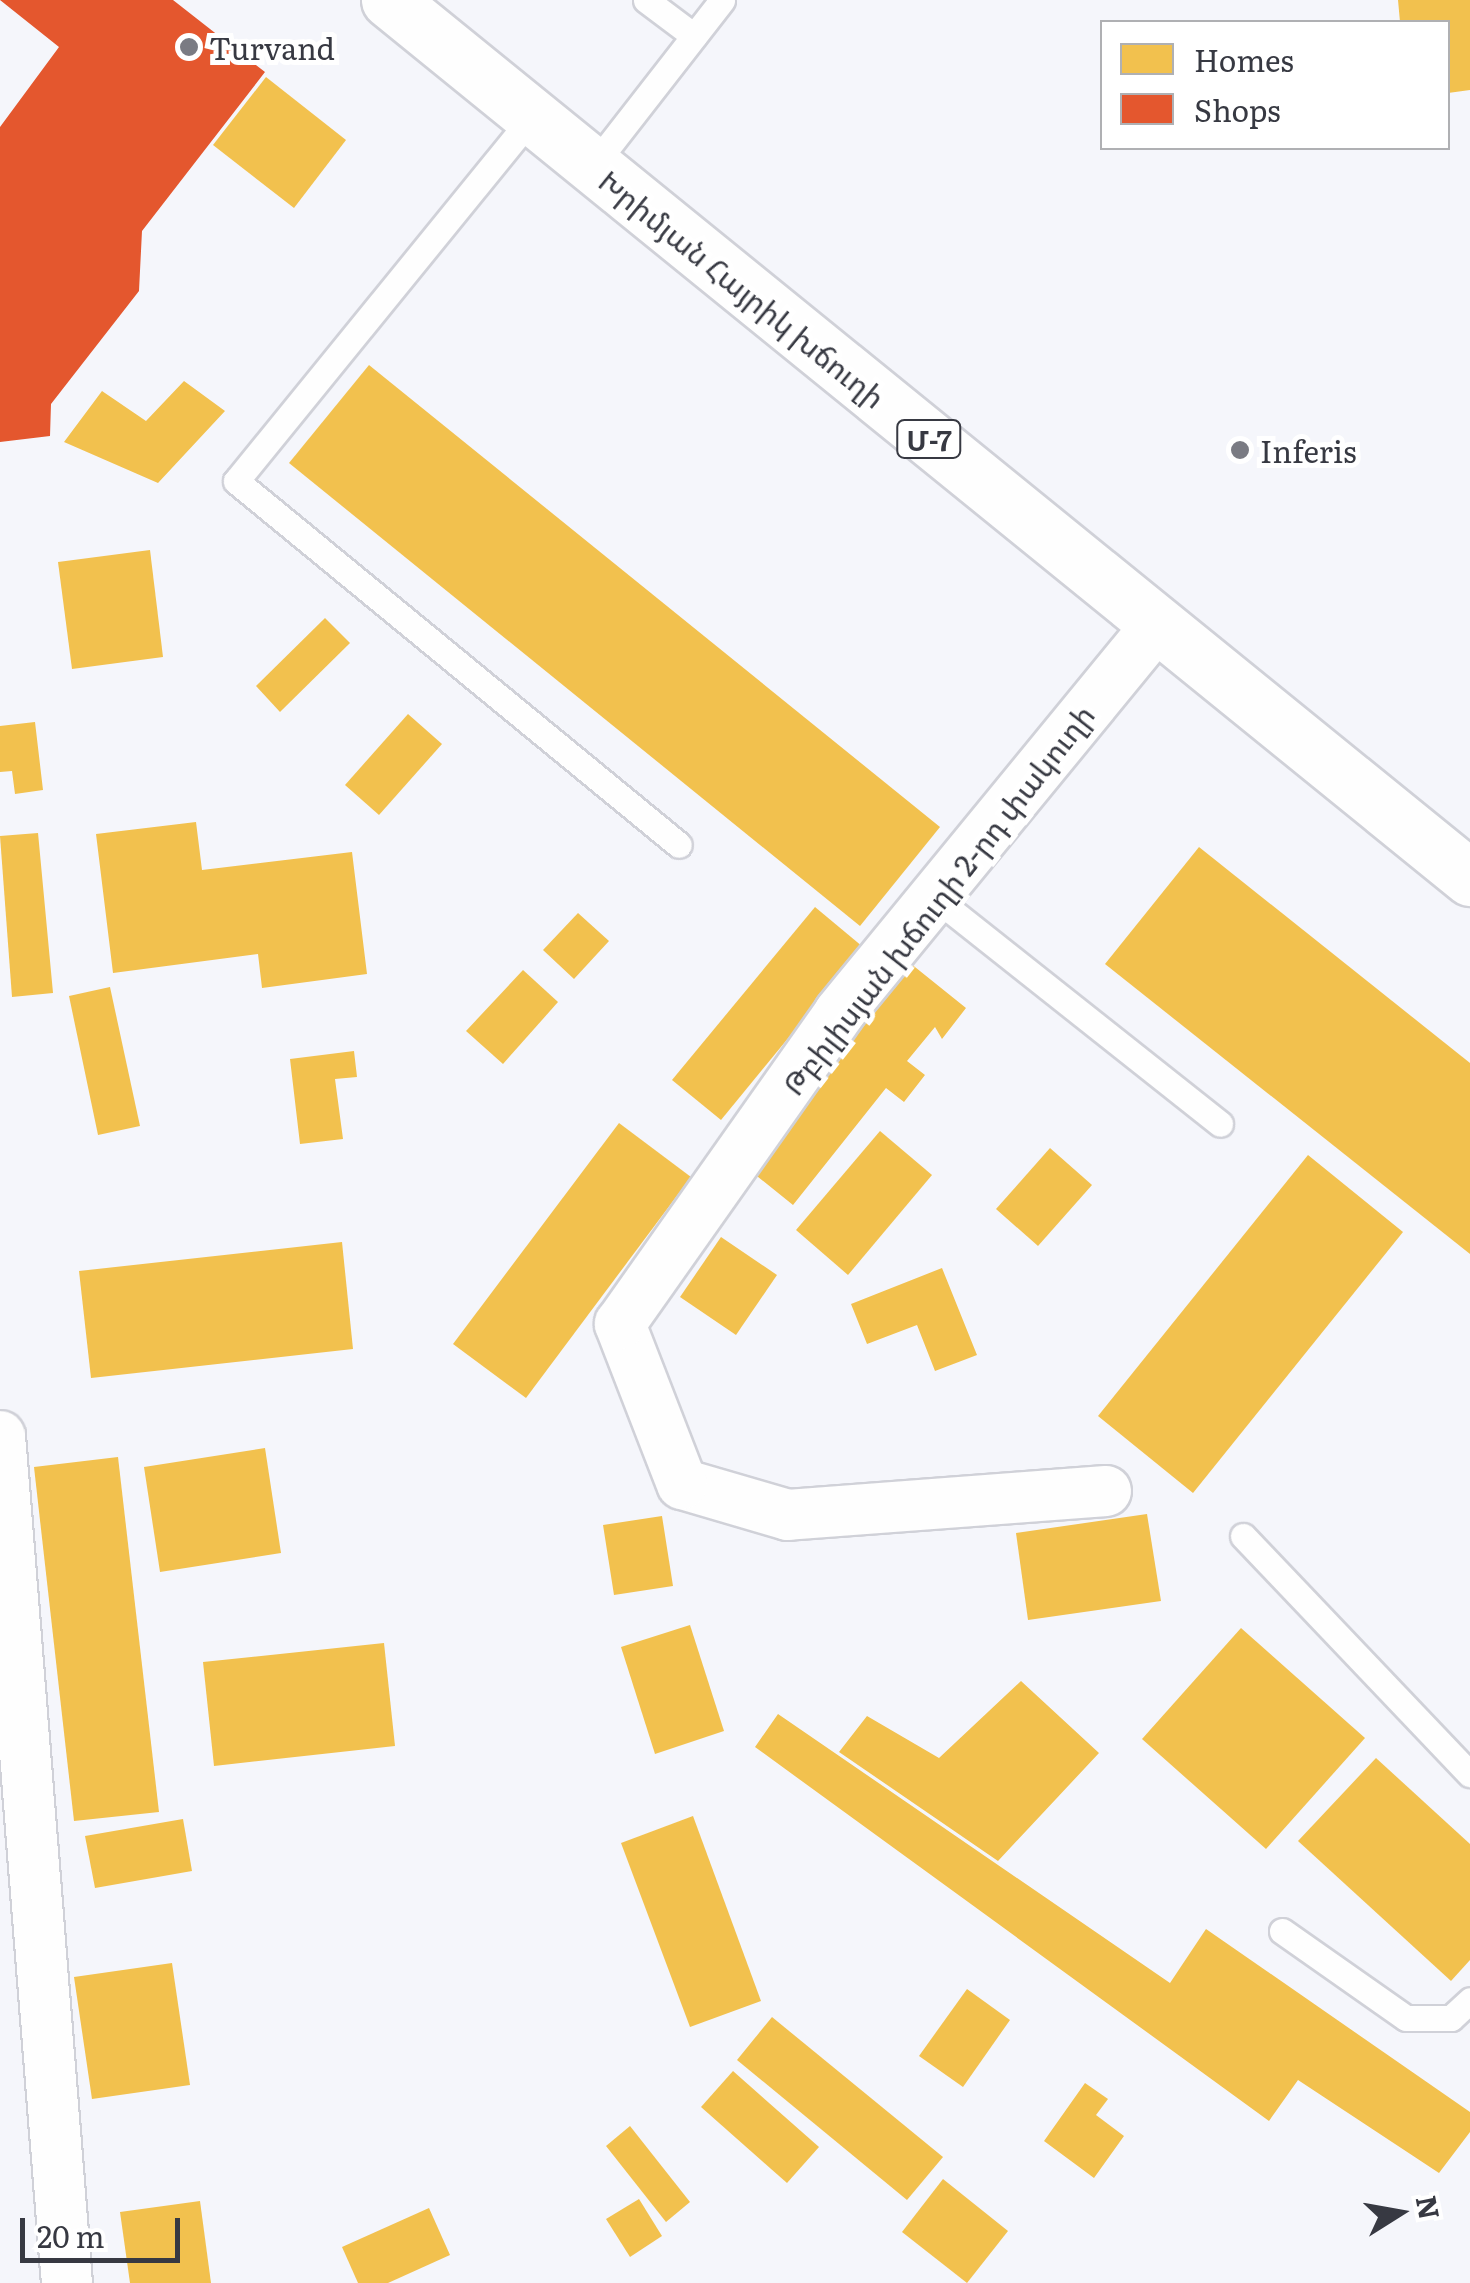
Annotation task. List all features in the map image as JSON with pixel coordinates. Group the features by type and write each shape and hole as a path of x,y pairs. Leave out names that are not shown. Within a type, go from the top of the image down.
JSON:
{"highway":[{"name":"Խրիմյան Հայրիկ խճուղի","path":"389,0 1470,878"}],"street":[{"name":"Թբիլիսյան խճուղի 2-րդ փակուղի","path":"1106,1491 788,1515 682,1484 620,1324 839,1012 1158,624"},
{"path":"0,1436 67,2283"}],"lane":[{"path":"646,0 694,36"},
{"path":"593,166 722,0"},
{"path":"532,117 236,481 679,845"},
{"path":"934,898 1220,1124"},
{"path":"1243,1536 1470,1774"},
{"path":"1282,1931 1406,2018 1451,2018 1470,2000"}],"building: Homes":[{"path":"1398,0 1470,0 1470,90 1450,93 1450,20 1400,20"},
{"path":"266,77 346,140 294,208 213,145"},
{"path":"369,365 940,827 860,926 289,463"},
{"path":"184,381 225,411 158,483 64,442 102,391 146,421"},
{"path":"150,550 163,657 72,669 58,562"},
{"path":"325,618 350,643 280,712 256,686"},
{"path":"408,714 442,744 379,815 345,785"},
{"path":"35,722 43,790 15,794 12,771 0,772 0,726"},
{"path":"196,822 202,870 352,852 367,974 262,988 258,954 113,973 96,834"},
{"path":"38,833 53,993 12,997 0,836"},
{"path":"1199,847 1470,1063 1470,1254 1105,964"},
{"path":"815,907 863,947 721,1120 672,1080"},
{"path":"578,913 609,941 574,979 543,950"},
{"path":"905,959 966,1008 942,1039 935,1027 907,1061 925,1075 904,1102 886,1088 793,1205 742,1164"},
{"path":"523,970 558,1002 503,1064 466,1031"},
{"path":"110,987 140,1126 98,1135 69,996"},
{"path":"354,1051 357,1077 335,1079 343,1139 300,1144 290,1059"},
{"path":"619,1123 691,1177 526,1398 453,1344"},
{"path":"880,1131 932,1175 848,1275 796,1230"},
{"path":"1050,1148 1092,1185 1038,1246 996,1209"},
{"path":"1308,1155 1403,1232 1193,1493 1098,1416"},
{"path":"721,1237 777,1275 736,1335 680,1297"},
{"path":"342,1242 353,1349 91,1378 79,1271"},
{"path":"942,1268 977,1355 935,1371 917,1325 867,1344 851,1304"},
{"path":"265,1448 281,1553 160,1572 144,1467"},
{"path":"118,1457 159,1812 74,1821 34,1467"},
{"path":"1147,1514 1161,1601 1028,1620 1016,1533"},
{"path":"662,1516 673,1586 614,1595 603,1525"},
{"path":"690,1625 724,1731 655,1754 621,1647"},
{"path":"1241,1628 1365,1738 1266,1849 1142,1739"},
{"path":"384,1643 395,1746 214,1766 203,1662"},
{"path":"1021,1681 1099,1753 998,1861 839,1752 867,1716 939,1758"},
{"path":"778,1714 1170,1983 1206,1929 1470,2112 1470,2132 1439,2173 1298,2080 1269,2121 755,1747"},
{"path":"1376,1758 1470,1844 1470,1960 1451,1981 1298,1841"},
{"path":"693,1816 761,2001 690,2027 621,1843"},
{"path":"183,1819 192,1871 95,1888 85,1836"},
{"path":"172,1963 190,2085 92,2099 74,1977"},
{"path":"967,1989 1010,2020 963,2087 919,2056"},
{"path":"772,2017 943,2157 907,2200 737,2060"},
{"path":"733,2071 819,2147 787,2183 701,2107"},
{"path":"1085,2083 1108,2099 1096,2115 1124,2136 1094,2178 1044,2141"},
{"path":"630,2126 690,2202 666,2222 606,2146"},
{"path":"943,2179 1008,2231 967,2283 902,2232"},
{"path":"639,2199 662,2236 630,2257 606,2219"},
{"path":"200,2201 211,2283 130,2283 120,2212"},
{"path":"429,2208 450,2255 388,2283 358,2283 342,2247"}],"building: Shops":[{"path":"0,0 173,0 265,72 142,231 139,291 51,404 50,436 0,442 0,127 59,47"}],"place":[{"name":"Turvand","path":"189,47"},
{"name":"Inferis","path":"1240,450"}]}
